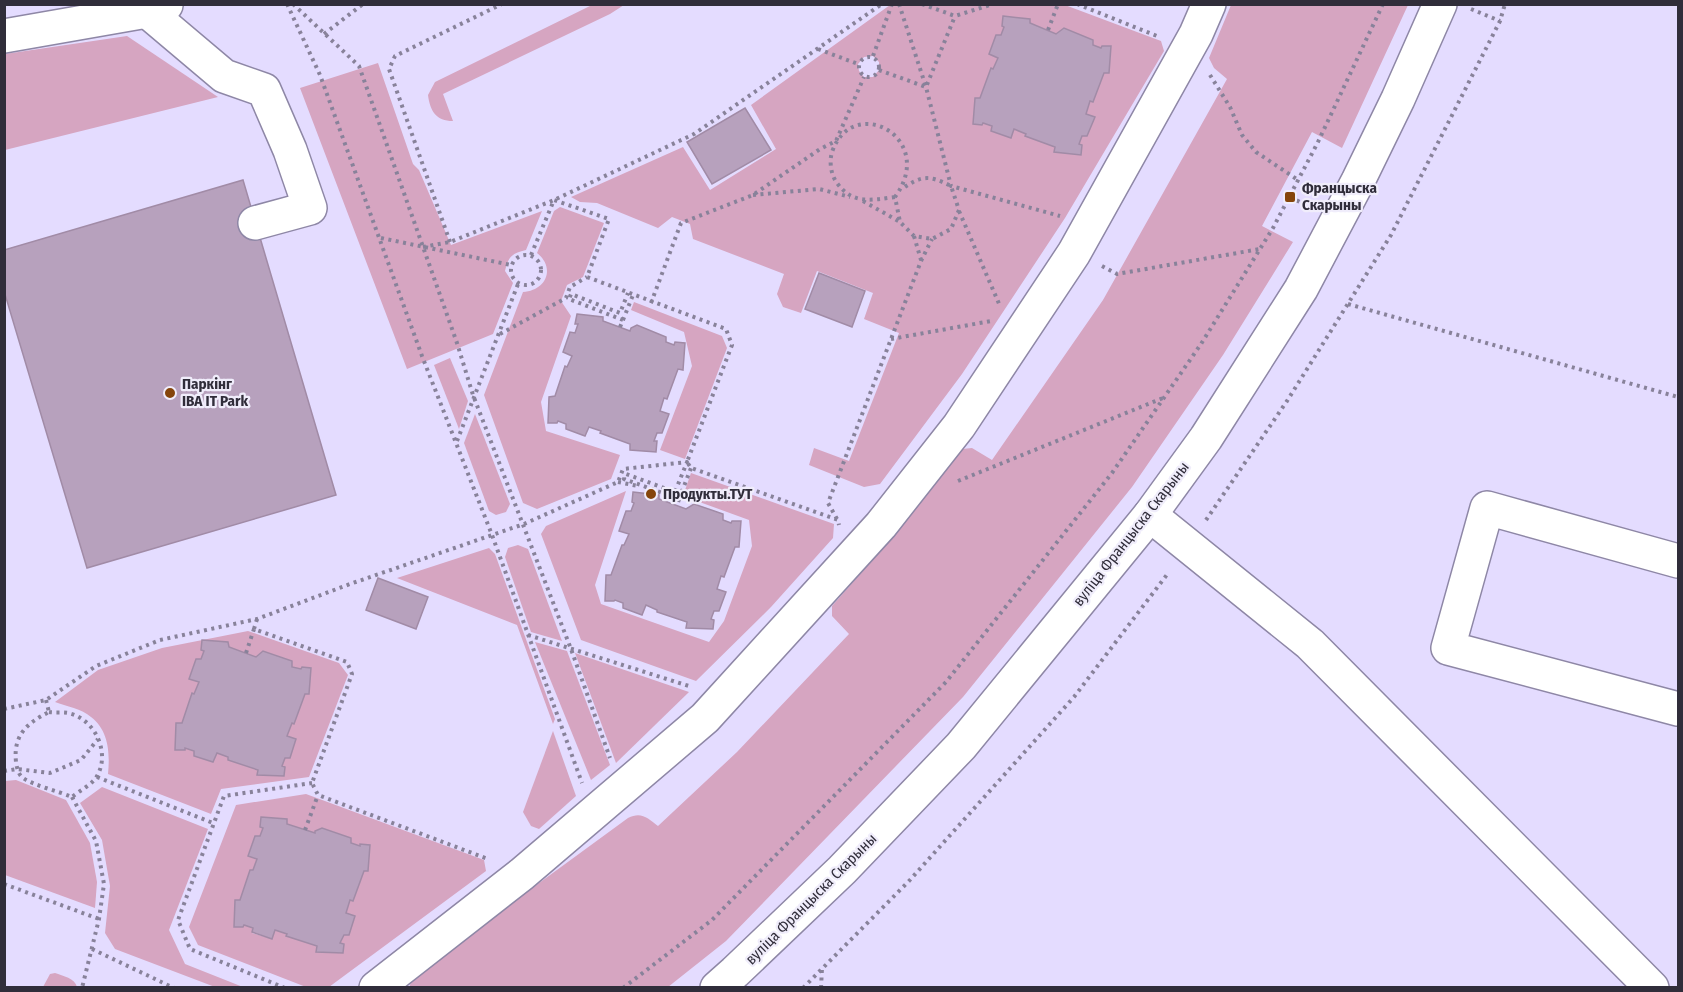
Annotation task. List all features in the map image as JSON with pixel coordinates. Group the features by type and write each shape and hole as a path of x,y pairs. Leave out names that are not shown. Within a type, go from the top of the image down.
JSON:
{"main road":[{"path":"376,987 522,874 705,718 881,525 959,426 1074,253 1188,49 1209,4"},
{"name":"вуліца Францыска Скарыны","path":"717,987 842,870 961,746 1150,515 1206,438 1301,289 1398,99 1455,7"},
{"path":"4,36 157,8 224,76 264,90 290,150 310,208 255,223"},
{"path":"1678,561 1487,508 1448,648 1678,709"},
{"path":"1150,515 1310,644 1652,987"}],"path":[{"path":"287,4 320,75 422,356 492,535 582,784"},
{"path":"293,4 359,66 473,395 524,524 610,759"},
{"path":"324,34 363,4"},
{"path":"450,242 389,69 395,56 502,4"},
{"path":"423,247 450,242 555,200 694,134 882,4"},
{"path":"873,56 892,4"},
{"path":"899,4 926,87 959,210 1001,307"},
{"path":"922,4 955,16 993,4"},
{"path":"1048,30 1058,4"},
{"path":"1077,4 1188,49 1203,64 1230,107 1242,135 1256,152 1298,180"},
{"path":"623,987 712,920 945,682 1112,473 1201,344 1260,249 1298,180 1383,4"},
{"path":"1455,7 1500,21"},
{"path":"926,87 955,16"},
{"path":"818,49 858,64"},
{"path":"873,56 879,62 879,70 873,77 864,76 859,71 858,64 864,57 873,56"},
{"path":"879,70 926,87"},
{"path":"864,76 830,159 833,177 844,193 900,222 914,236 921,261"},
{"path":"651,303 681,223 753,195 820,149 836,141 852,127 873,124 892,131 905,148 907,169 902,189"},
{"path":"753,195 819,189 861,200 895,197 914,180 933,177 951,186 1060,216"},
{"path":"895,197 900,222"},
{"path":"531,255 555,200"},
{"path":"499,334 566,298 570,287 587,277 609,219 555,200"},
{"path":"839,531 838,520 828,503 921,261 932,239 951,229 959,210"},
{"path":"914,236 932,239"},
{"path":"380,238 511,265"},
{"path":"1117,274 1260,249"},
{"path":"531,255 539,261 542,271 538,281 529,286 518,284 510,272 511,265 518,256 531,255"},
{"path":"587,277 651,303 726,329 732,345 675,492 626,474 624,479 652,491"},
{"path":"457,442 473,395 518,284"},
{"path":"623,320 569,299 571,294 620,313 631,294"},
{"path":"620,327 631,294"},
{"path":"1348,304 1678,397"},
{"path":"891,339 994,320"},
{"path":"948,485 1164,398"},
{"path":"687,462 691,468 838,520"},
{"path":"618,482 623,469 687,462"},
{"path":"677,506 691,468"},
{"path":"4,709 46,700 96,666 160,639 257,619 524,524 618,482 636,485 679,499"},
{"path":"246,653 257,619"},
{"path":"254,629 347,662 352,674 312,783 318,795 491,860 493,866"},
{"path":"528,635 702,690"},
{"path":"46,700 49,712"},
{"path":"72,796 97,777 102,757 99,738 87,722 69,713 49,712 33,720 20,733 15,751 17,769 22,777 72,796 96,841 104,884 99,919 82,987"},
{"path":"4,771 17,769 50,773 81,760 99,738"},
{"path":"97,777 214,823"},
{"path":"285,987 190,949 178,920 224,796 312,783"},
{"path":"305,830 318,795"},
{"path":"4,884 99,919"},
{"path":"92,949 165,986 174,987"},
{"path":"821,987 822,968"},
{"path":"84,981 88,987"}],"shaded area":[{"path":"592,5 624,5 610,14 443,94 453,121 438,117 432,110 428,95 435,82"},
{"path":"890,5 1065,5 1161,41 1164,51 1065,218 962,374 880,484 864,487 809,465 814,448 849,461 899,333 864,319 873,293 817,271 801,313 783,307 777,294 784,274 693,239 690,224 672,217 658,228 597,203 580,202 571,197 683,147 710,190 776,149 751,105","holes":["1030,23 1056,34 1064,28 1092,40 1093,45 1101,48 1102,46 1111,47 1109,72 1104,73 1086,114 1094,117 1087,136 1082,136 1079,144 1082,145 1081,155 1055,152 1055,147 1014,129 1011,137 991,131 992,126 983,123 982,125 973,124 975,98 980,98 991,68 993,69 998,58 989,54 996,35 1001,35 1004,27","873,56 879,62 879,70 873,77 864,77 859,71 858,64 864,57"]},
{"path":"1231,5 1408,5 1342,148 1312,132 1262,226 1293,242 1223,355 1132,487 963,697 726,941 668,987 409,988 412,979 419,971 628,818 641,815 658,826 737,752 849,634 832,616 832,606 890,540 962,449 972,448 992,460 1103,300 1227,79 1214,68 1209,58"},
{"path":"127,36 218,97 5,150 5,54"},
{"path":"378,63 413,164 419,170 451,245 542,211 526,250 511,256 508,262 505,271 513,283 493,334 407,369 300,88"},
{"path":"560,207 604,223 583,277 567,285 561,301 571,316 541,402 546,431 620,455 611,479 537,509 523,503 484,395 523,292 538,288 546,278 546,265 537,253 554,211"},
{"path":"634,302 722,336 727,348 685,459 660,450 692,366 684,332 631,310"},
{"path":"450,358 468,401 459,429 434,365"},
{"path":"475,414 510,504 506,512 496,515 489,511 464,443"},
{"path":"691,473 834,524 833,538 771,607 696,681 581,640 541,534 546,526 626,491 595,585 601,604 709,642 724,621 752,546 749,520 683,496"},
{"path":"518,545 528,549 562,641 531,632 505,557 508,548"},
{"path":"489,548 495,554 555,719 553,724 517,625 397,578"},
{"path":"248,631 339,663 348,675 309,777 221,789 211,814 108,774 107,743 102,729 83,712 55,702 98,670 162,648","holes":["202,641 228,642 229,647 256,657 263,651 292,661 292,667 311,668 309,694 305,694 287,736 296,739 290,758 285,758 282,766 285,767 284,776 258,775 258,770 228,760 228,757 217,753 213,762 194,756 194,751 185,748 184,750 182,723 192,693 194,694 199,682 189,678 196,659 201,659 204,651"]},
{"path":"535,642 567,651 610,765 591,780"},
{"path":"575,653 689,692 616,763"},
{"path":"553,731 576,796 539,829 531,826 523,812"},
{"path":"16,780 66,800 90,843 97,882 95,908 5,875 5,781"},
{"path":"102,787 208,829 169,930 185,964 243,987 215,987 115,949 105,933 110,886 102,840 80,803"},
{"path":"306,794 484,860 486,871 329,987 306,987 198,945 189,927 236,805","holes":["261,817 287,819 287,824 315,833 322,828 351,838 351,843 360,846 360,844 370,845 368,871 364,871 346,913 355,916 340,943 344,944 343,953 316,952 317,946 287,936 287,934 275,930 272,939 252,933 253,928 244,925 235,900 240,900 250,870 253,870 257,859 248,855 255,836 260,836 263,828 260,826"]},
{"path":"55,973 71,979 77,987 43,987 50,974"}],"building":[{"path":"1003,16 1030,19 1030,23 1056,34 1064,28 1093,40 1093,45 1101,48 1111,46 1109,73 1104,73 1086,114 1095,117 1087,136 1082,136 1079,144 1082,145 1081,155 1054,152 1055,147 1025,136 1026,134 1014,129 1011,138 991,131 992,126 983,123 982,125 973,124 975,98 980,98 991,68 993,69 998,58 989,54 996,35 1001,35 1004,27 1002,26"},
{"path":"745,108 771,150 712,184 687,142"},
{"name":"Паркінг IBA IT Park","path":"243,180 336,495 87,568 4,291 4,250"},
{"path":"819,273 865,291 852,327 805,309"},
{"path":"577,314 603,317 603,321 630,331 637,325 666,337 666,342 674,345 675,342 685,343 683,370 678,369 660,411 669,414 662,433 657,433 654,441 657,441 656,452 630,450 630,444 589,427 585,436 566,429 566,424 558,421 548,423 549,397 555,396 565,366 567,367 572,356 563,352 570,332 575,333 578,324 575,324"},
{"path":"633,492 659,495 659,499 686,509 694,504 723,514 723,520 731,523 741,521 739,547 735,547 717,589 726,592 719,611 714,611 711,619 714,620 713,629 686,628 687,622 657,612 646,605 642,615 623,608 623,603 615,600 605,601 606,575 611,575 622,545 629,534 619,531 626,511 631,511 634,503 632,502"},
{"path":"378,578 428,597 416,629 366,610"},
{"path":"202,640 228,642 229,647 256,657 263,651 292,661 292,667 311,668 309,694 305,694 287,736 296,739 290,758 285,758 282,766 285,767 284,776 257,775 258,770 228,760 228,757 217,753 213,762 194,756 194,751 185,748 185,750 175,750 176,723 182,723 192,693 194,694 199,682 189,679 196,659 201,659 204,651 201,650"},
{"path":"261,817 287,819 287,824 315,833 322,828 351,838 351,843 360,846 360,844 370,845 368,871 364,871 346,913 355,916 349,935 344,935 340,943 344,944 343,953 316,952 317,946 275,930 272,939 252,932 253,928 244,925 234,927 235,900 240,900 250,870 253,870 257,859 248,856 255,836 260,836 263,828 260,827"}],"place":[{"name":"Францыска Скарыны","path":"1290,197"},
{"name":"Паркінг IBA IT Park","path":"170,393"},
{"name":"Продукты.ТУТ","path":"651,494"}]}
